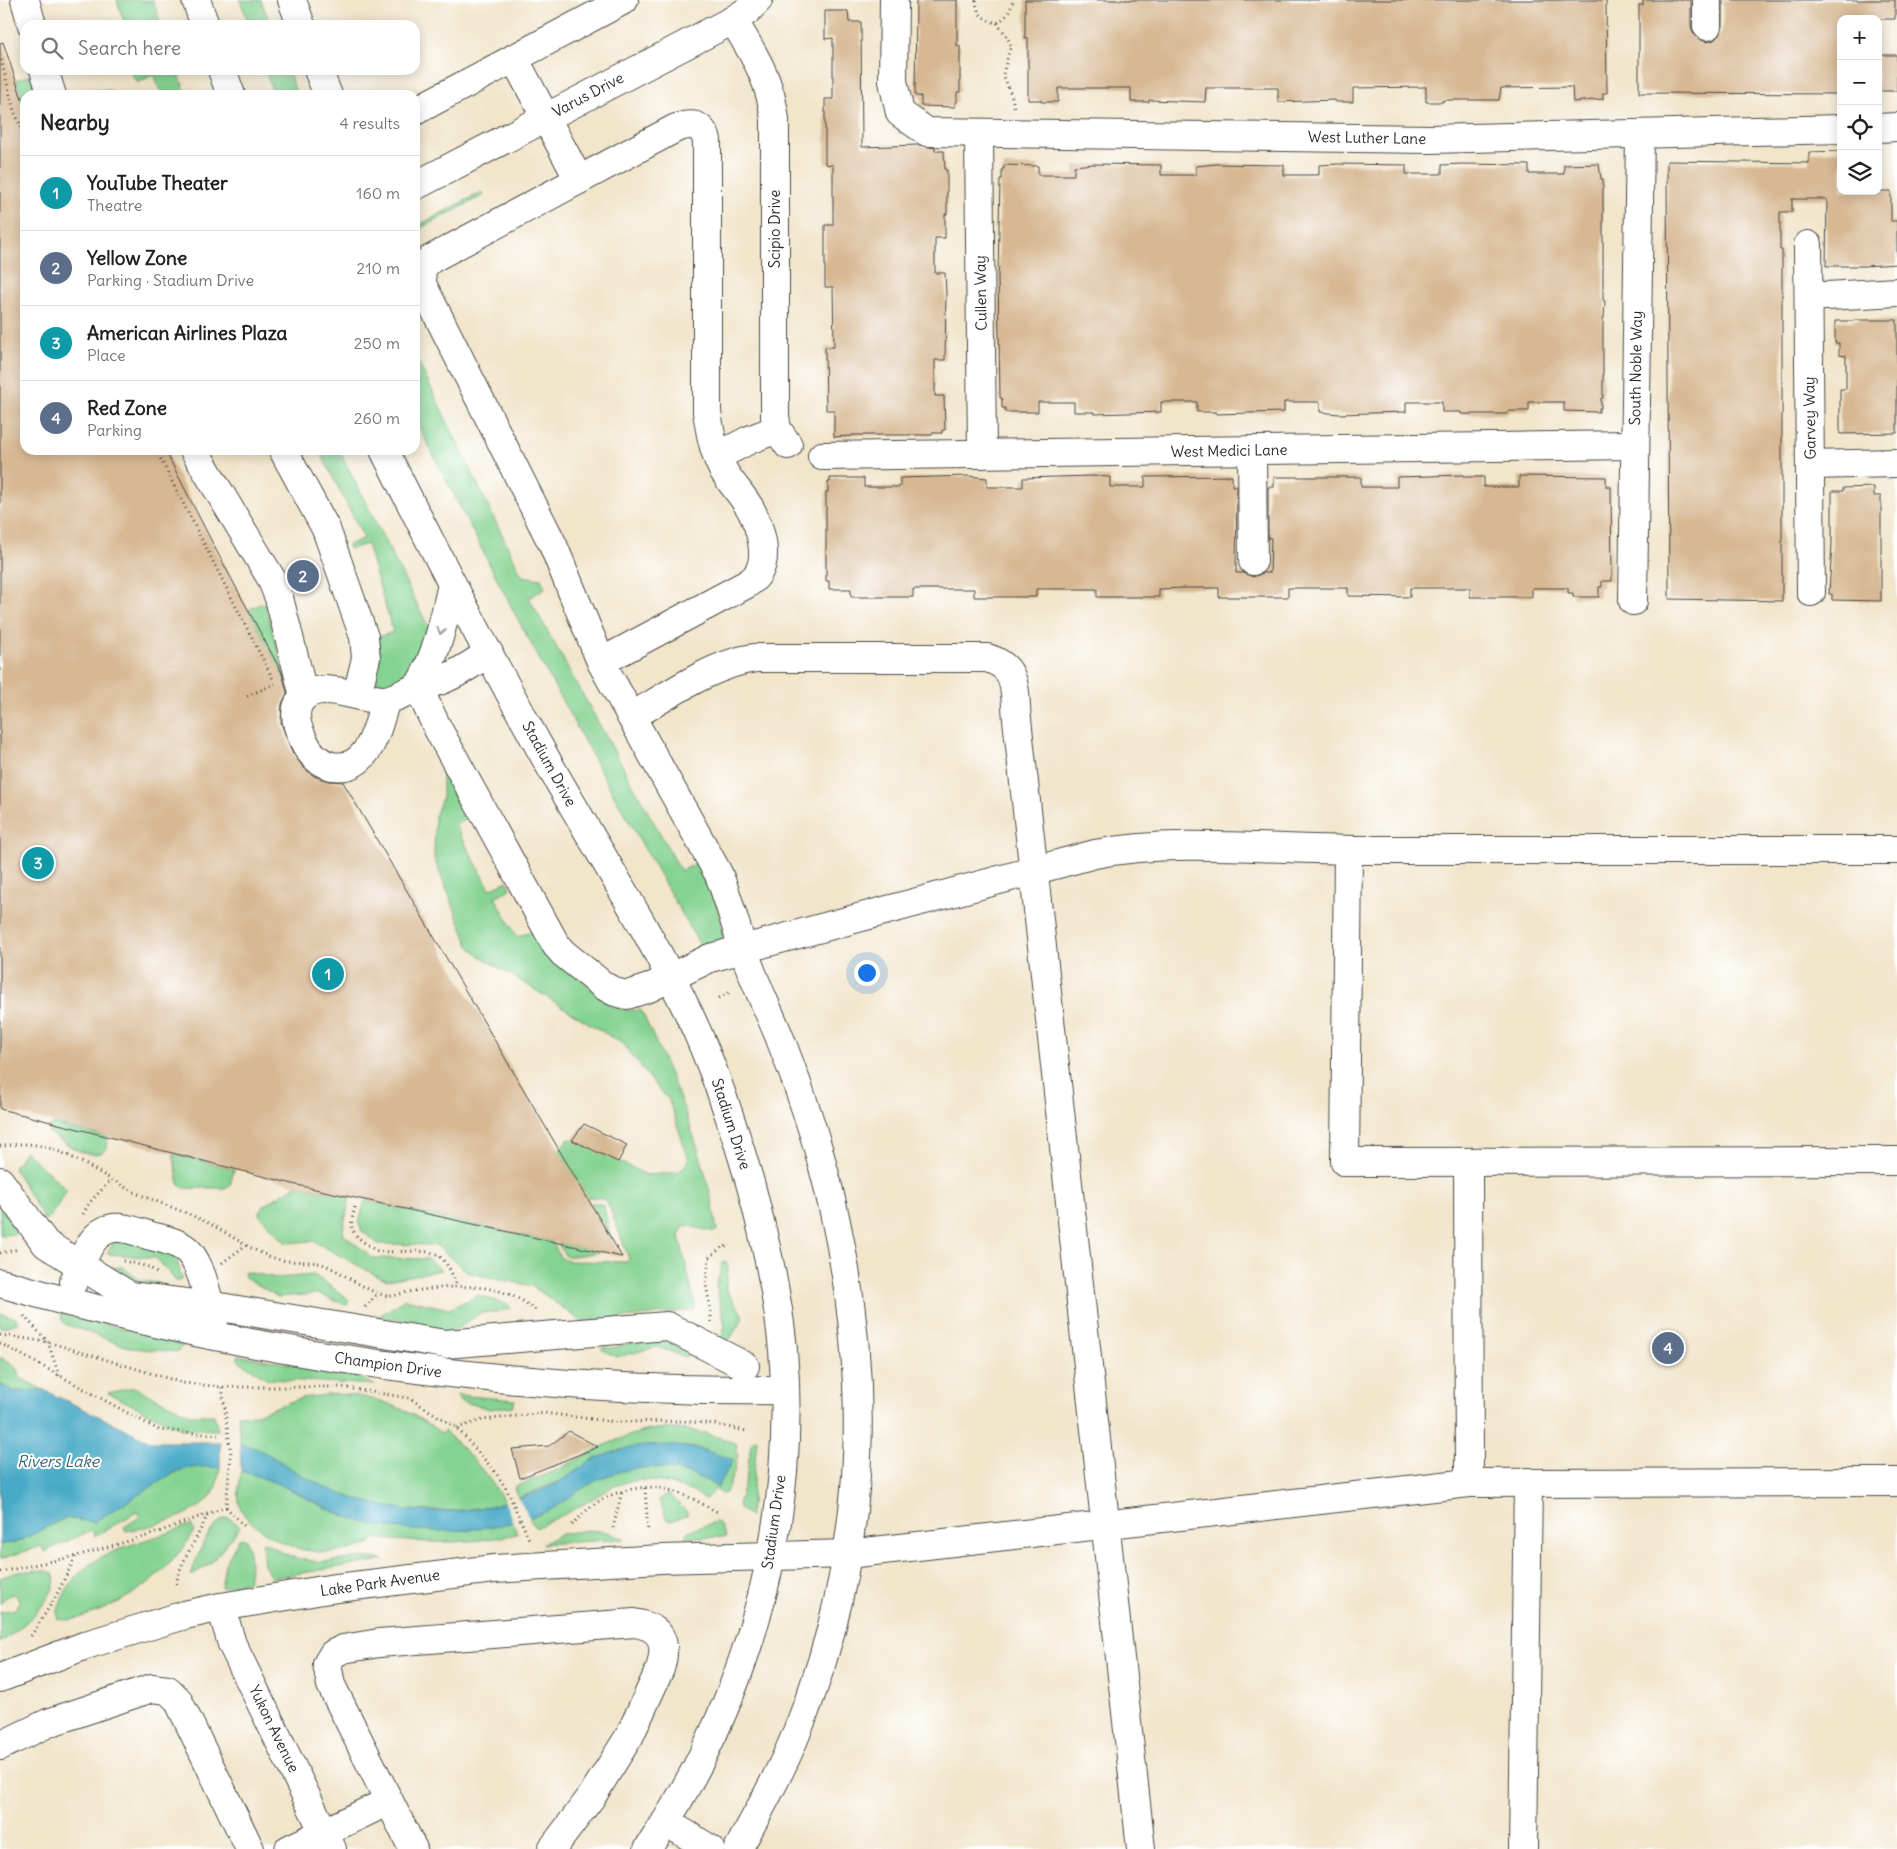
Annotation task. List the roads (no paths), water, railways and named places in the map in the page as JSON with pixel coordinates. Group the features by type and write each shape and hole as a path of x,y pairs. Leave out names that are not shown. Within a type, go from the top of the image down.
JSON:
{"street":[{"path":"24,0 30,20"},
{"path":"196,0 202,20"},
{"path":"292,0 299,20"},
{"path":"420,108 624,0"},
{"name":"Varus Drive","path":"420,183 733,20 747,11 758,0"},
{"name":"West Luther Lane","path":"894,0 893,82 900,113 927,132 1423,140 1837,129"},
{"name":"Scipio Drive","path":"718,456 748,440 782,437 774,402 773,104 760,66 733,20"},
{"path":"514,58 579,180"},
{"path":"46,75 50,90"},
{"path":"224,75 229,90"},
{"path":"320,75 326,90"},
{"path":"601,662 747,584 759,572 763,554 759,531 751,510 727,476 712,443 707,412 707,140 704,132 698,126 686,125 676,128 431,259 422,270 421,278 423,286 553,545 601,662 718,873 732,910 743,950 779,1036 800,1093 819,1152 841,1239 855,1336 859,1398 856,1485 848,1554 826,1648 804,1713 776,1778 738,1849"},
{"path":"1882,128 1897,127"},
{"name":"Cullen Way","path":"979,133 982,454"},
{"name":"South Noble Way","path":"1633,602 1640,134"},
{"name":"Garvey Way","path":"1808,245 1812,592"},
{"path":"1809,297 1897,292"},
{"name":"West Medici Lane","path":"822,456 1635,445"},
{"path":"1252,450 1253,561"},
{"path":"197,455 271,578 279,598 301,702 298,725 311,753 322,764 338,767 350,765 360,759 369,748 386,700"},
{"path":"286,455 326,529 364,637 366,658 357,695"},
{"name":"Stadium Drive","path":"387,455 534,739 688,1012 715,1077 749,1182 766,1248 779,1319 785,1434 772,1557 746,1652 729,1700 708,1746 666,1822 648,1849"},
{"path":"1810,465 1897,463"},
{"path":"418,687 431,664 435,652 452,584"},
{"path":"301,702 311,693 327,690 386,700 418,687 440,682 489,653"},
{"path":"631,717 720,667 755,658 987,658 1005,666 1010,674 1013,683 1141,1849"},
{"path":"418,687 438,729 560,949 604,986 621,994 636,993 705,960 1095,854 1136,848 1160,846 1348,850 1897,850"},
{"path":"1348,850 1345,1162 1897,1161"},
{"path":"1468,1162 1469,1483"},
{"path":"0,1181 46,1244 130,1296 210,1306 445,1344 667,1326 745,1366"},
{"path":"66,1301 90,1244 96,1236 110,1229 120,1228 172,1242 188,1251 197,1263 219,1338"},
{"name":"Champion Drive","path":"0,1283 219,1338 355,1361 497,1378 632,1387 784,1390"},
{"path":"1523,1849 1528,1482"},
{"name":"Lake Park Avenue","path":"0,1678 88,1644 221,1607 329,1590 494,1569 643,1560 848,1554 1469,1483 1897,1482"},
{"name":"Yukon Avenue","path":"221,1607 232,1644 328,1840"},
{"path":"413,1849 331,1685 327,1664 334,1654 343,1649 379,1643 634,1623 649,1626 655,1629 663,1643 663,1661 660,1669 630,1735 592,1796 552,1849"},
{"path":"0,1746 48,1723 110,1701 152,1688 168,1690 178,1700 250,1849"},
{"path":"289,1849 328,1840 389,1801"},
{"path":"666,1822 710,1849"}],"water":[{"name":"Rivers Lake","path":"0,1384 13,1391 44,1390 152,1442 220,1442 220,1468 198,1467 177,1471 94,1522 65,1518 15,1543 0,1544"},
{"path":"240,1444 258,1449 307,1478 345,1495 365,1502 405,1510 426,1511 468,1510 516,1499 561,1481 597,1458 631,1448 665,1445 682,1446 699,1449 733,1460 718,1487 686,1473 669,1469 637,1468 604,1477 583,1488 550,1510 538,1515 509,1523 478,1528 435,1531 385,1527 365,1523 336,1512 261,1477 241,1471"}],"place":[{"name":"Yellow Zone","path":"303,576"},
{"name":"American Airlines Plaza","path":"38,863"},
{"name":"YouTube Theater","path":"328,974"},
{"name":"Red Zone","path":"1668,1348"}]}
